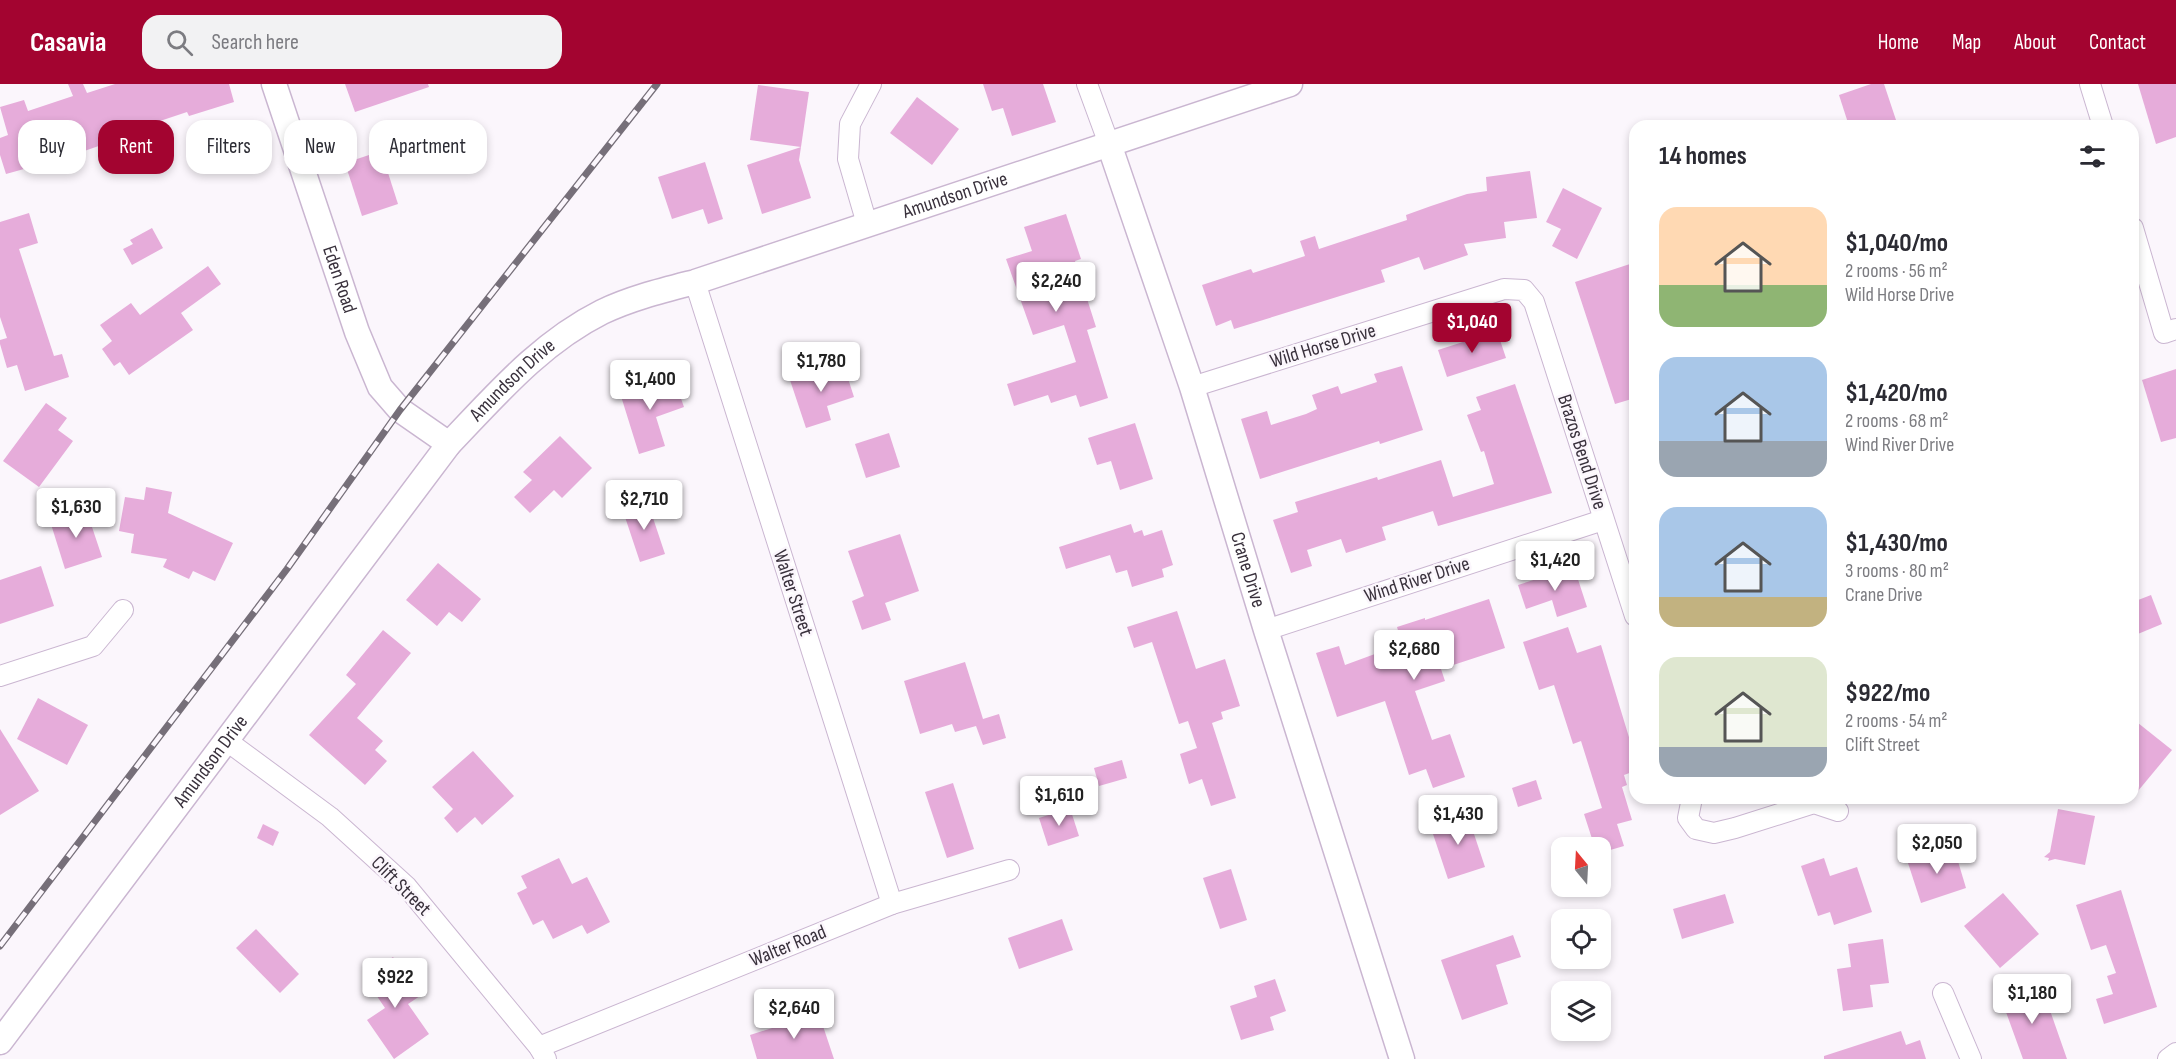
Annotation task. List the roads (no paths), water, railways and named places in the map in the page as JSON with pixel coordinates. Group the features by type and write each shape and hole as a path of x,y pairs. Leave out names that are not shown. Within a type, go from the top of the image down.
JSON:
{"street":[{"name":"Eden Road","path":"274,84 357,332 380,387 400,410 449,444"},
{"path":"867,224 848,159 850,124 871,84"},
{"name":"Crane Drive","path":"1088,84 1192,387 1266,630 1402,1059"},
{"name":"Amundson Drive","path":"0,1042 449,444 521,368 556,339 603,311 1290,84"},
{"path":"2090,84 2101,120"},
{"path":"2139,248 2164,333 2176,329"},
{"name":"Walter Street","path":"694,282 892,904"},
{"name":"Wild Horse Drive","path":"1192,387 1504,289 1524,290"},
{"name":"Brazos Bend Drive","path":"1524,290 1534,302 1629,598"},
{"name":"Wind River Drive","path":"1266,630 1603,520"},
{"path":"0,676 93,646 123,610"},
{"name":"Clift Street","path":"227,741 330,817 407,887 543,1053"},
{"path":"1691,804 1688,818 1696,829 1714,833 1811,804"},
{"path":"1817,804 1838,811"},
{"name":"Walter Road","path":"543,1053 892,904 1009,870"},
{"path":"1943,993 1971,1059"},
{"path":"2168,1059 2176,1053"}],"railway":[{"path":"0,946 287,569 400,410 657,84"}]}
